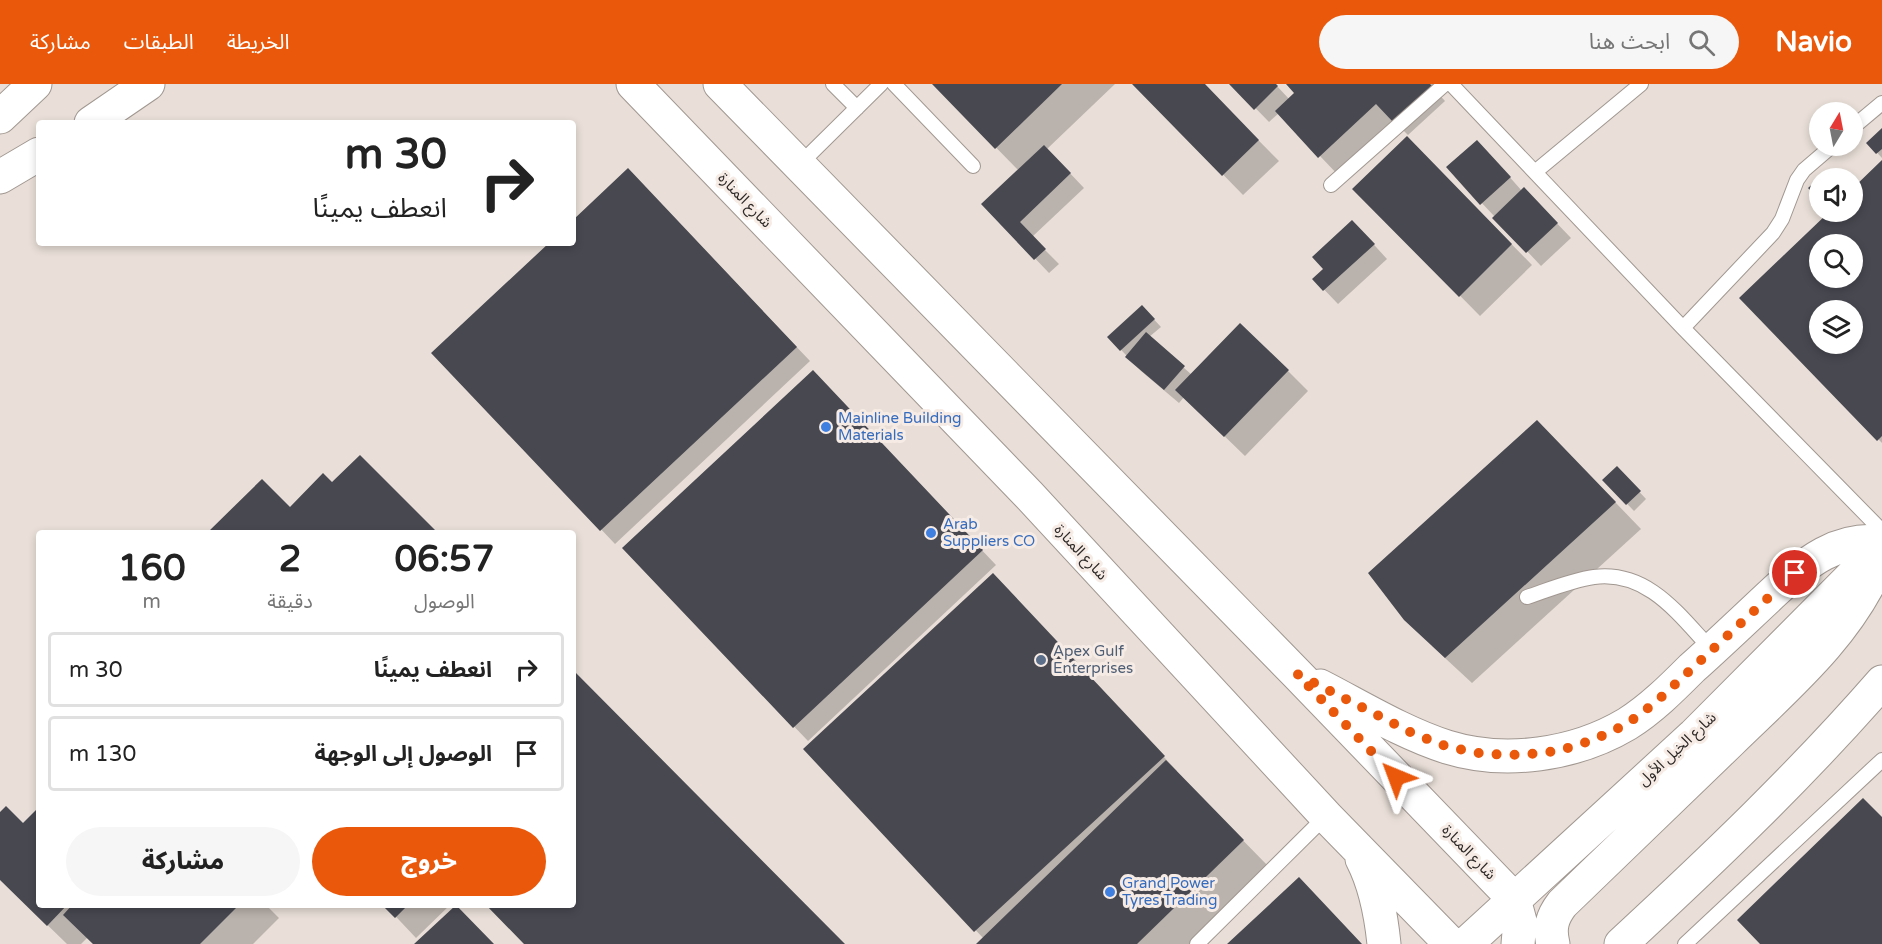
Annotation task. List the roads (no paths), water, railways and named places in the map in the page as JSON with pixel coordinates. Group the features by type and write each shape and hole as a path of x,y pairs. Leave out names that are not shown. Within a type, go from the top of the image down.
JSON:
{"main road":[{"path":"0,117 35,84"},
{"path":"95,120 148,84"},
{"name":"شارع المنارة","path":"633,84 1029,495 1326,816 1451,944"},
{"name":"شارع المنارة","path":"720,84 1514,899"},
{"path":"0,177 36,156"},
{"path":"1297,674 1414,734 1448,747 1484,754 1521,755 1558,751 1593,740 1627,724 1656,702 1785,581 1819,554 1852,542 1869,540 1882,542"},
{"name":"شارع الخيل الأول","path":"1466,944 1694,735 1882,546"},
{"path":"1553,944 1551,924 1562,904 1789,684 1836,633 1866,590 1882,554"},
{"path":"1621,944 1725,847 1789,783 1882,682"},
{"path":"1354,844 1376,892 1382,918 1384,944"},
{"path":"1514,899 1520,921 1518,944"}],"lane":[{"path":"833,84 857,108"},
{"path":"799,165 881,84"},
{"path":"894,84 973,166"},
{"path":"1331,185 1445,84"},
{"path":"1451,84 1683,328 1882,531"},
{"path":"1535,172 1641,84"},
{"path":"1863,119 1882,103"},
{"path":"1683,328 1773,233 1782,219 1797,180 1804,170 1820,156"},
{"path":"1527,597 1593,577 1626,578 1641,584 1668,603 1712,650"},
{"path":"1693,941 1879,769"},
{"path":"1197,944 1326,816"}],"place":[{"name":"Mainline Building Materials","path":"826,427"},
{"name":"Arab Suppliers CO","path":"931,533"},
{"name":"Apex Gulf Enterprises","path":"1041,660"},
{"name":"Grand Power Tyres Trading","path":"1110,892"}]}
